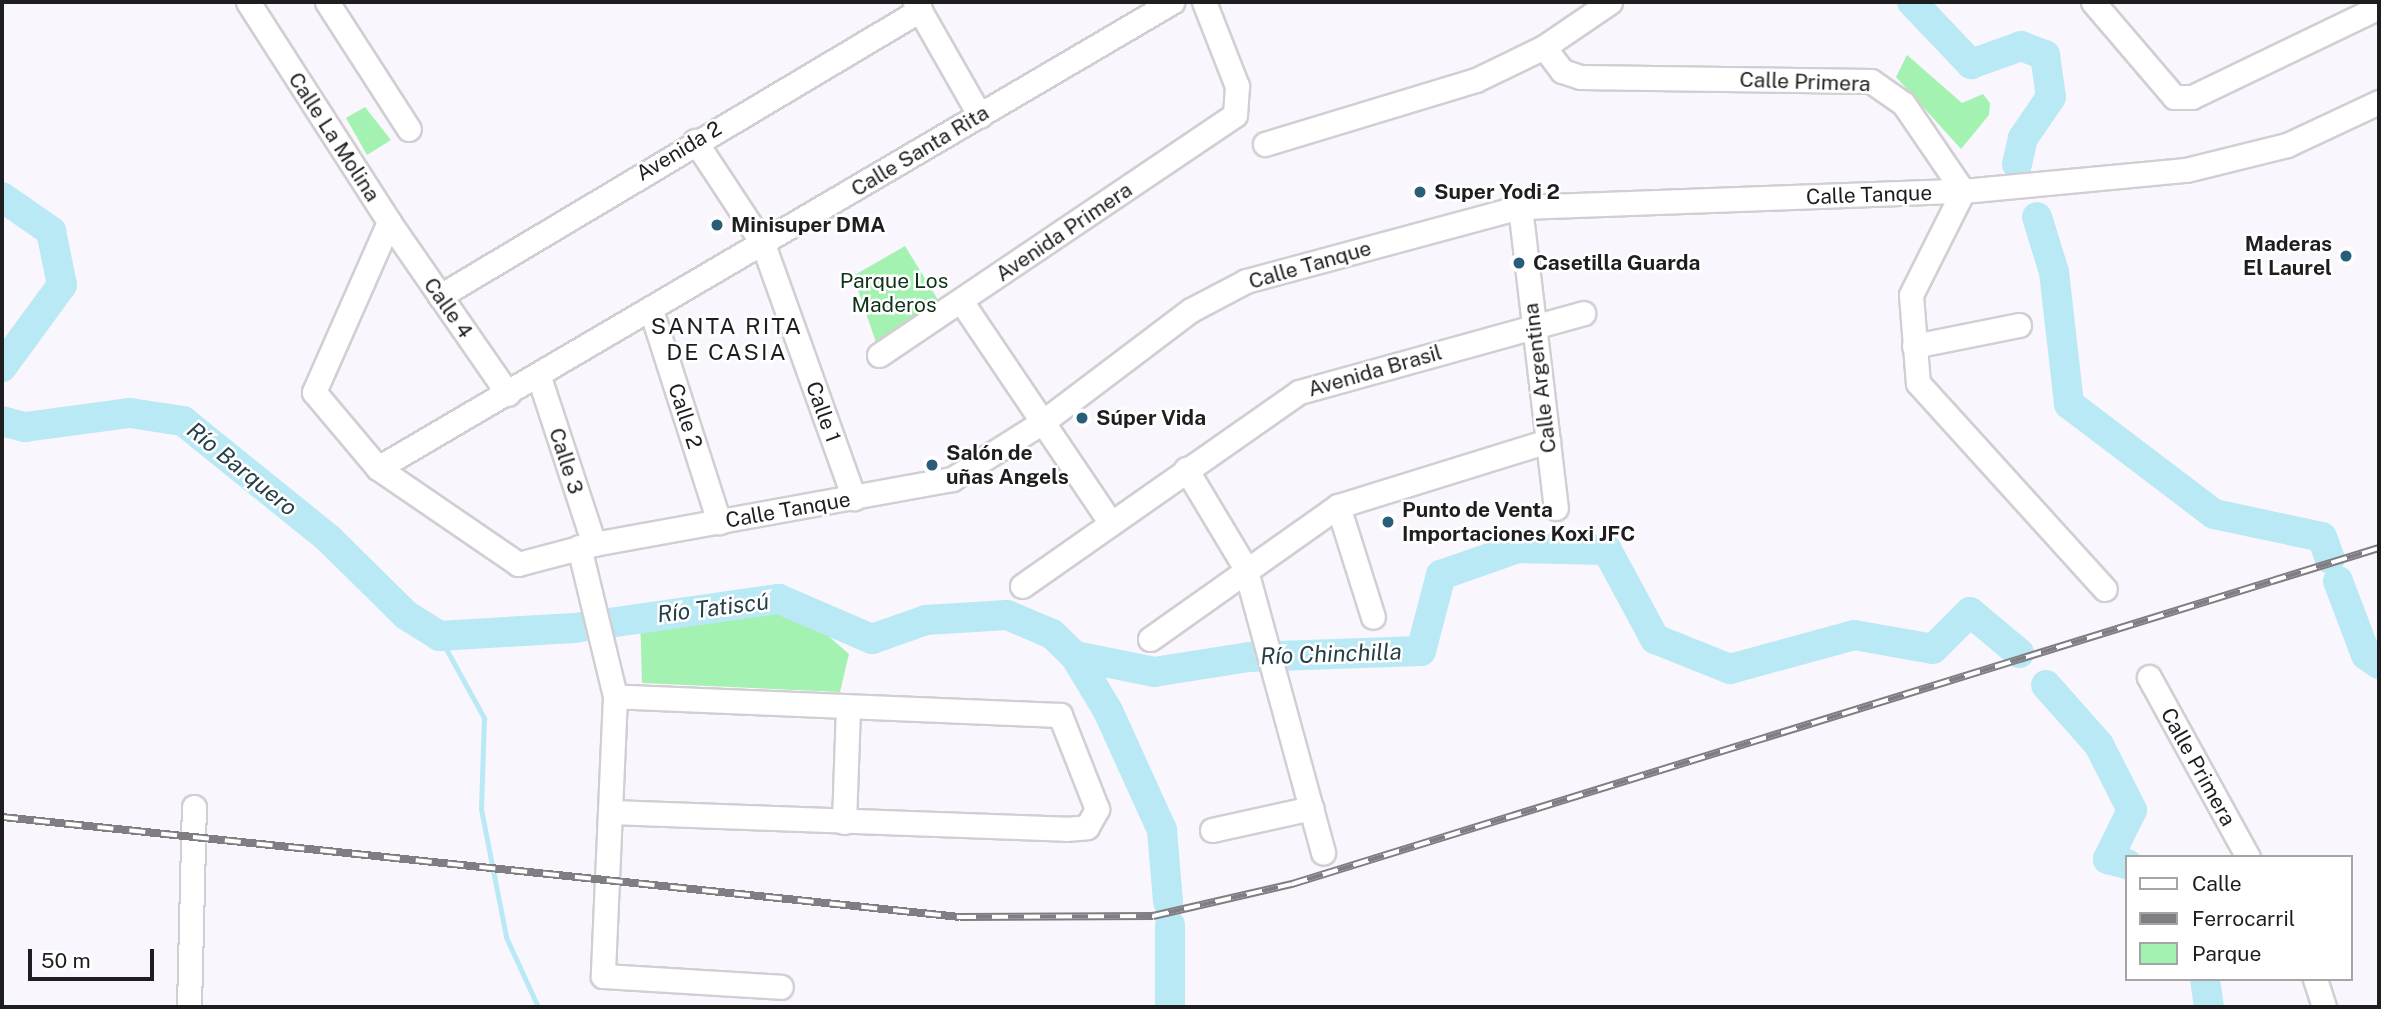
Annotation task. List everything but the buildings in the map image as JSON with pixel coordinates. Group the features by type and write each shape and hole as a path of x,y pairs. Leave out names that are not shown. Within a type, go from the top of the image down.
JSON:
{"street":[{"name":"Calle La Molina","path":"248,2 389,222 314,393"},
{"path":"327,2 410,129"},
{"name":"Calle Santa Rita","path":"378,468 539,377 1172,2"},
{"name":"Avenida Primera","path":"879,355 1236,115 1240,101 1204,2"},
{"path":"1265,144 1476,80 1544,47 1610,2"},
{"path":"2093,2 2174,97 2192,97 2379,7"},
{"path":"918,6 980,116"},
{"name":"Avenida 2","path":"440,296 918,6"},
{"name":"Calle Primera","path":"1544,47 1562,71 1580,77 1871,81 1903,103 1963,191"},
{"name":"Calle Tanque","path":"314,393 378,468 502,558 519,564 587,546 952,479 1044,421 1191,310 1246,281 1520,207 1963,191 2186,170 2287,145 2379,102"},
{"name":"Calle 1","path":"695,141 763,244 854,498"},
{"path":"1963,191 1911,295 1918,383 2105,589"},
{"name":"Calle Argentina","path":"1520,207 1556,508"},
{"name":"Calle 4","path":"389,222 508,394"},
{"path":"961,301 1111,523"},
{"name":"Calle 2","path":"651,310 719,522"},
{"name":"Avenida Brasil","path":"1022,586 1300,392 1583,313"},
{"path":"1914,345 2019,325"},
{"name":"Calle 3","path":"539,377 587,546 593,602 615,696 611,812 594,975 771,981"},
{"path":"1150,639 1245,567 1338,506 1548,442"},
{"path":"1186,470 1245,567 1271,642 1324,853"},
{"path":"1338,506 1373,617"},
{"name":"Calle Primera","path":"2149,677 2247,855"},
{"path":"611,812 1080,829 1095,820 1097,809 1060,715 848,709 615,696"},
{"path":"844,822 848,709"},
{"path":"189,1007 194,807"},
{"path":"1212,830 1312,808"},
{"path":"2316,981 2324,1007"}],"green space":[{"path":"1907,55 1962,103 1983,94 1990,103 1989,115 1961,149 1896,77"},
{"path":"365,107 391,140 367,155 346,118"},
{"name":"Parque Los Maderos","path":"905,246 940,303 877,345 853,276"},
{"path":"775,590 849,654 840,692 642,683 640,613"}],"waterway":[{"path":"1912,2 1971,64 2021,46 2045,55 2051,97 2023,138 2017,164"},
{"name":"Río Barquero","path":"2,197 51,231 62,285 2,367"},
{"path":"2037,217 2054,272 2069,404 2214,514 2322,537 2330,559"},
{"name":"Río Tatiscú","path":"2,421 25,427 130,413 183,421 329,539 406,615 439,636 574,628 779,599 872,639 926,620 1007,615 1052,634 1075,656 1108,711 1162,830 1168,902"},
{"name":"Río Chinchilla","path":"1075,656 1154,672 1249,657 1421,651 1441,575 1518,548 1607,550 1655,639 1730,669 1854,635 1933,649 1970,612 2019,653"},
{"path":"2338,581 2366,655 2379,664"},
{"path":"439,636 484,718 481,809 506,937 538,1007"},
{"name":"Río Chinchilla","path":"2046,685 2099,745 2132,810 2108,859 2126,864"},
{"name":"Río Tatiscú","path":"1170,925 1170,1007"},
{"name":"Río Chinchilla","path":"2205,981 2209,1007"}],"railway":[{"path":"2,817 960,917 1153,916 1292,884 2379,548"}],"place":[{"name":"Super Yodi 2","path":"1420,192"},
{"name":"Minisuper DMA","path":"717,225"},
{"name":"Maderas El Laurel","path":"2346,256"},
{"name":"Casetilla Guarda","path":"1519,263"},
{"name":"Súper Vida","path":"1082,418"},
{"name":"Salón de uñas Angels","path":"932,465"},
{"name":"Punto de Venta Importaciones Koxi JFC","path":"1388,522"}],"district":[{"name":"SANTA RITA DE CASIA","path":"727,339"}]}
